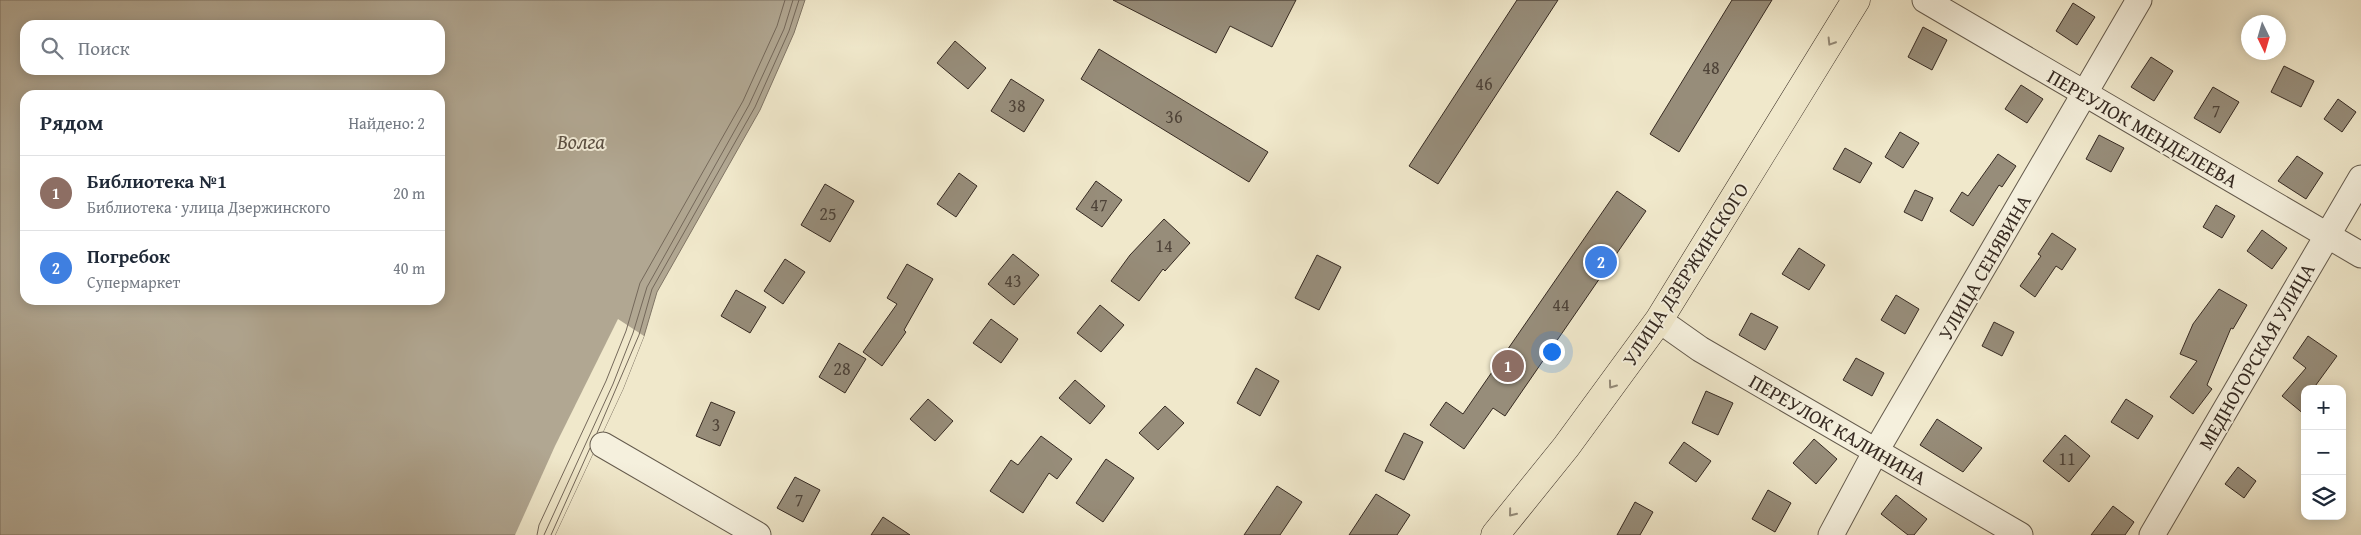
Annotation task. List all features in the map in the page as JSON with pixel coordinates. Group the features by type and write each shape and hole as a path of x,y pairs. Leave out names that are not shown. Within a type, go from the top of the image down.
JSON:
{"main road":[{"name":"УЛИЦА ДЗЕРЖИНСКОГО","path":"1495,535 1566,447 1659,320 1856,0"}],"street":[{"name":"ПЕРЕУЛОК МЕНДЕЛЕЕВА","path":"1925,0 2361,255"},
{"name":"УЛИЦА СЕНЯВИНА","path":"1831,535 1876,451 2140,0"},
{"name":"МЕДНОГОРСКАЯ УЛИЦА","path":"2152,535 2361,178"},
{"name":"ПЕРЕУЛОК КАЛИНИНА","path":"1659,320 1700,348 2020,535"},
{"path":"603,445 758,535"}],"water":[{"name":"Волга","path":"0,0 805,0 794,33 760,110 657,292 644,336 623,389 555,535 0,535"}],"pier":[{"path":"618,319 644,336 623,389 555,535 515,535 555,446"}],"building":[{"path":"1113,0 1296,0 1272,47 1230,26 1216,53"},
{"path":"1517,0 1558,0 1438,184 1409,166"},
{"path":"1732,0 1772,0 1679,152 1650,134"},
{"path":"2073,3 2095,17 2077,45 2056,31"},
{"path":"1923,27 1947,40 1932,70 1908,57"},
{"path":"955,41 986,68 968,89 937,63"},
{"path":"1099,49 1268,152 1249,182 1081,79"},
{"path":"2151,57 2173,71 2154,101 2131,87"},
{"path":"2284,66 2314,81 2301,107 2271,92"},
{"path":"1011,79 1044,100 1024,132 991,111"},
{"path":"2021,85 2043,99 2027,123 2005,109"},
{"path":"2213,87 2239,102 2220,133 2194,118"},
{"path":"2338,99 2356,112 2342,132 2324,119"},
{"path":"1900,132 1919,143 1903,168 1885,157"},
{"path":"2099,135 2124,148 2111,172 2086,159"},
{"path":"1845,148 1872,163 1860,183 1833,169"},
{"path":"1998,154 2016,166 2002,187 1999,185 1973,226 1950,211 1962,192 1968,196"},
{"path":"2297,156 2323,173 2306,199 2278,181"},
{"path":"959,173 977,186 956,217 937,204"},
{"path":"1096,181 1122,200 1102,227 1076,209"},
{"path":"825,184 854,201 830,242 801,225"},
{"path":"1915,190 1933,198 1922,221 1904,212"},
{"path":"1617,191 1646,211 1505,416 1493,408 1464,449 1430,425 1446,402 1463,414"},
{"path":"2216,205 2235,216 2222,238 2203,227"},
{"path":"1164,219 1190,243 1165,271 1163,269 1139,301 1111,281 1130,255"},
{"path":"2262,230 2287,248 2272,269 2247,251"},
{"path":"2052,233 2076,249 2062,270 2056,266 2035,297 2020,286 2041,256 2038,254"},
{"path":"1799,248 1825,265 1809,290 1782,274"},
{"path":"1013,254 1039,275 1014,305 988,284"},
{"path":"1317,255 1341,267 1319,310 1295,298"},
{"path":"785,259 805,272 783,304 764,291"},
{"path":"907,264 933,279 904,330 906,332 882,366 863,352 897,304 887,298"},
{"path":"2219,289 2247,305 2233,329 2231,328 2207,385 2212,389 2193,414 2170,397 2197,361 2180,354 2193,324"},
{"path":"736,290 766,307 750,333 721,316"},
{"path":"1896,295 1919,309 1905,334 1881,320"},
{"path":"1100,305 1124,325 1101,352 1077,333"},
{"path":"1751,313 1778,327 1765,350 1739,335"},
{"path":"991,319 1018,339 1001,363 973,343"},
{"path":"1994,322 2014,332 2002,356 1982,346"},
{"path":"2308,336 2337,356 2316,385 2301,385 2301,412 2282,396 2306,368 2293,358"},
{"path":"839,343 866,359 845,393 819,377"},
{"path":"1856,358 1884,373 1872,396 1843,380"},
{"path":"1256,368 1279,381 1260,416 1237,403"},
{"path":"1075,380 1105,406 1090,424 1059,398"},
{"path":"1706,391 1733,403 1718,435 1692,423"},
{"path":"928,399 953,421 935,441 910,419"},
{"path":"2126,399 2153,416 2138,439 2111,422"},
{"path":"711,402 735,412 720,446 696,436"},
{"path":"1165,406 1184,423 1158,450 1139,433"},
{"path":"1937,419 1982,448 1963,472 1920,445"},
{"path":"1404,433 1423,442 1404,480 1385,471"},
{"path":"2065,435 2090,456 2069,482 2043,461"},
{"path":"1041,436 1072,459 1057,479 1049,473 1023,513 990,491 1011,460 1018,465"},
{"path":"1814,439 1837,459 1816,484 1793,463"},
{"path":"1684,442 1711,461 1696,482 1669,463"},
{"path":"1106,459 1134,478 1103,522 1076,503"},
{"path":"2238,467 2256,481 2244,498 2225,484"},
{"path":"795,477 820,490 803,522 777,508"},
{"path":"1277,486 1302,502 1280,535 1244,535"},
{"path":"1768,490 1791,503 1775,532 1752,519"},
{"path":"1376,494 1410,515 1397,535 1349,535"},
{"path":"1896,495 1927,519 1914,535 1908,535 1881,514"},
{"path":"1635,502 1653,512 1640,535 1617,535"},
{"path":"2113,506 2134,522 2125,535 2091,535"},
{"path":"883,517 910,535 871,535"}],"place":[{"name":"Погребок","path":"1601,262"},
{"name":"Библиотека №1","path":"1508,366"}]}
